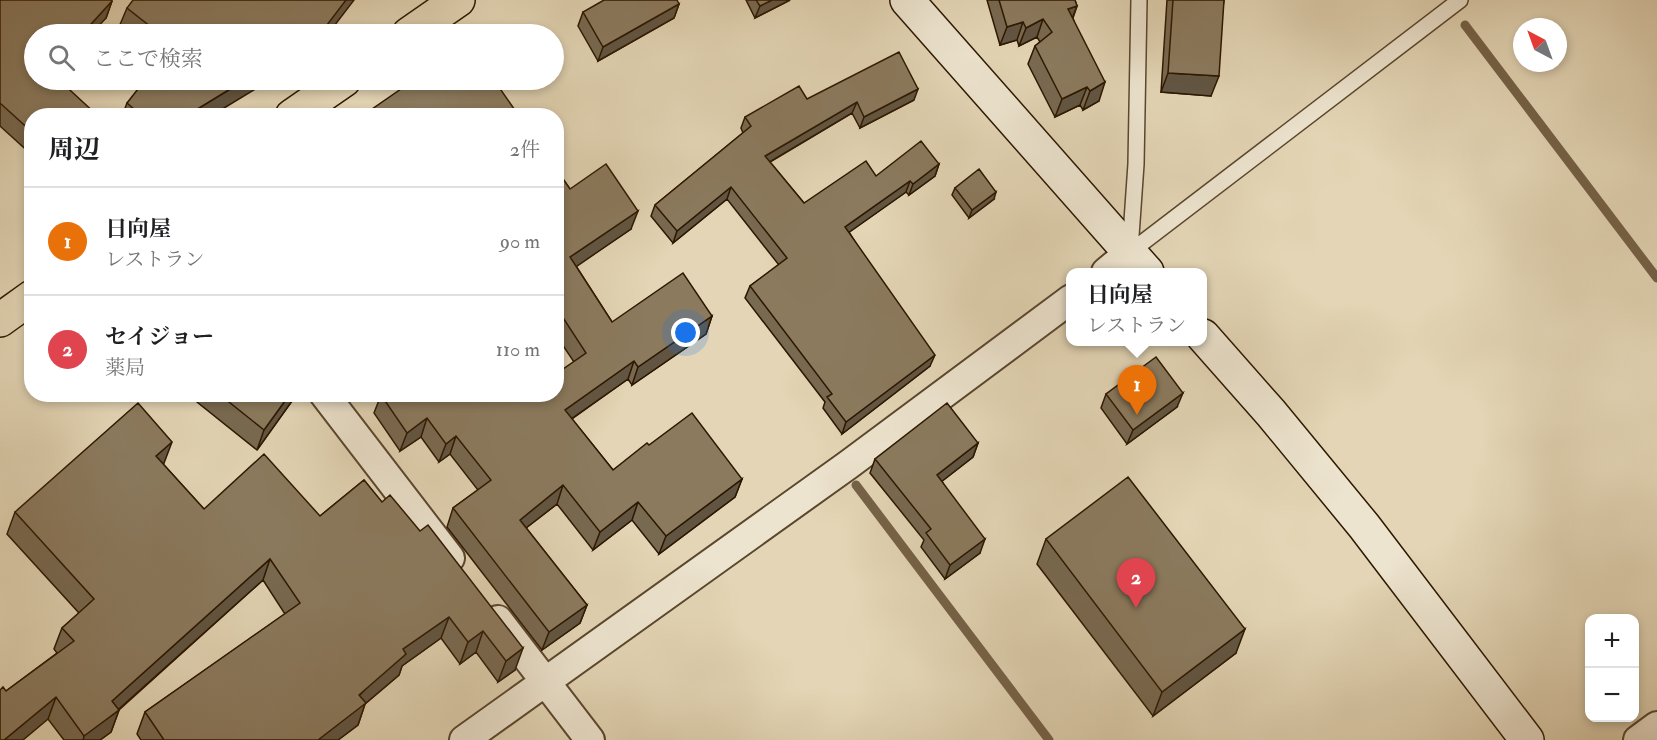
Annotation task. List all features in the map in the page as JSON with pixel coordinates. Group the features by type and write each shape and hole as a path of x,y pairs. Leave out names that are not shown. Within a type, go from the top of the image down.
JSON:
{"main road":[{"path":"423,24 458,0"},
{"path":"304,108 330,90"},
{"path":"0,320 24,303"}],"street":[{"path":"907,0 1127,266"},
{"path":"464,740 848,465 1066,303"},
{"path":"1207,341 1364,525 1527,740"},
{"path":"330,402 590,740"},
{"path":"1638,740 1657,726"}],"lane":[{"path":"1127,266 1136,164 1139,0"},
{"path":"1127,266 1460,0"}],"building":[{"path":"133,0 346,0 328,24 147,24 127,8"},
{"path":"604,0 677,0 679,4 603,47 583,12"},
{"path":"756,0 772,0 760,6"},
{"path":"999,0 1075,0 1077,6 1068,9 1105,82 1090,91 1087,87 1062,99 1035,46 1052,32 1043,19 1026,28 1023,22 1007,27"},
{"path":"1173,0 1224,0 1219,76 1168,73"},
{"path":"0,1 112,1 91,24 24,24 24,90 70,90 89,108 24,108 24,125 0,103"},
{"path":"899,52 918,89 864,117 857,102 765,156 804,203 866,161 876,176 921,141 939,164 913,184 910,181 845,227 935,355 846,422 827,397 832,394 750,286 787,258 731,187 677,231 655,205 751,126 745,117 799,86 807,99"},
{"path":"137,90 229,90 199,108 133,108 127,103"},
{"path":"400,90 501,90 513,108 374,108"},
{"path":"606,164 638,211 570,257 612,322 683,273 712,316 638,367 634,361 565,410 613,470 647,443 649,445 692,413 742,479 666,536 638,502 600,532 563,485 520,520 587,605 549,632 453,508 491,480 456,436 446,444 427,418 407,433 386,402 564,402 564,368 586,353 564,319 564,180 570,189"},
{"path":"979,169 996,192 972,210 955,188"},
{"path":"1156,357 1183,393 1133,430 1106,394"},
{"path":"229,402 284,402 264,430"},
{"path":"138,403 172,442 156,456 204,509 264,454 320,516 364,480 382,502 390,495 420,531 428,525 523,648 506,661 483,631 468,642 449,617 403,649 406,654 359,695 366,703 318,740 164,740 145,712 300,603 270,559 112,701 119,710 84,736 56,697 4,740 0,740 0,690 3,687 6,691 74,641 62,628 94,599 15,512"},
{"path":"947,403 978,443 937,475 985,539 950,565 926,533 931,529 875,459"},
{"path":"1128,477 1245,629 1162,692 1046,539"}],"waterway":[{"path":"1465,25 1657,278"},
{"path":"856,485 1049,740"}],"place":[{"name":"日向屋","path":"1137,415"},
{"name":"セイジョー","path":"1136,608"}]}
